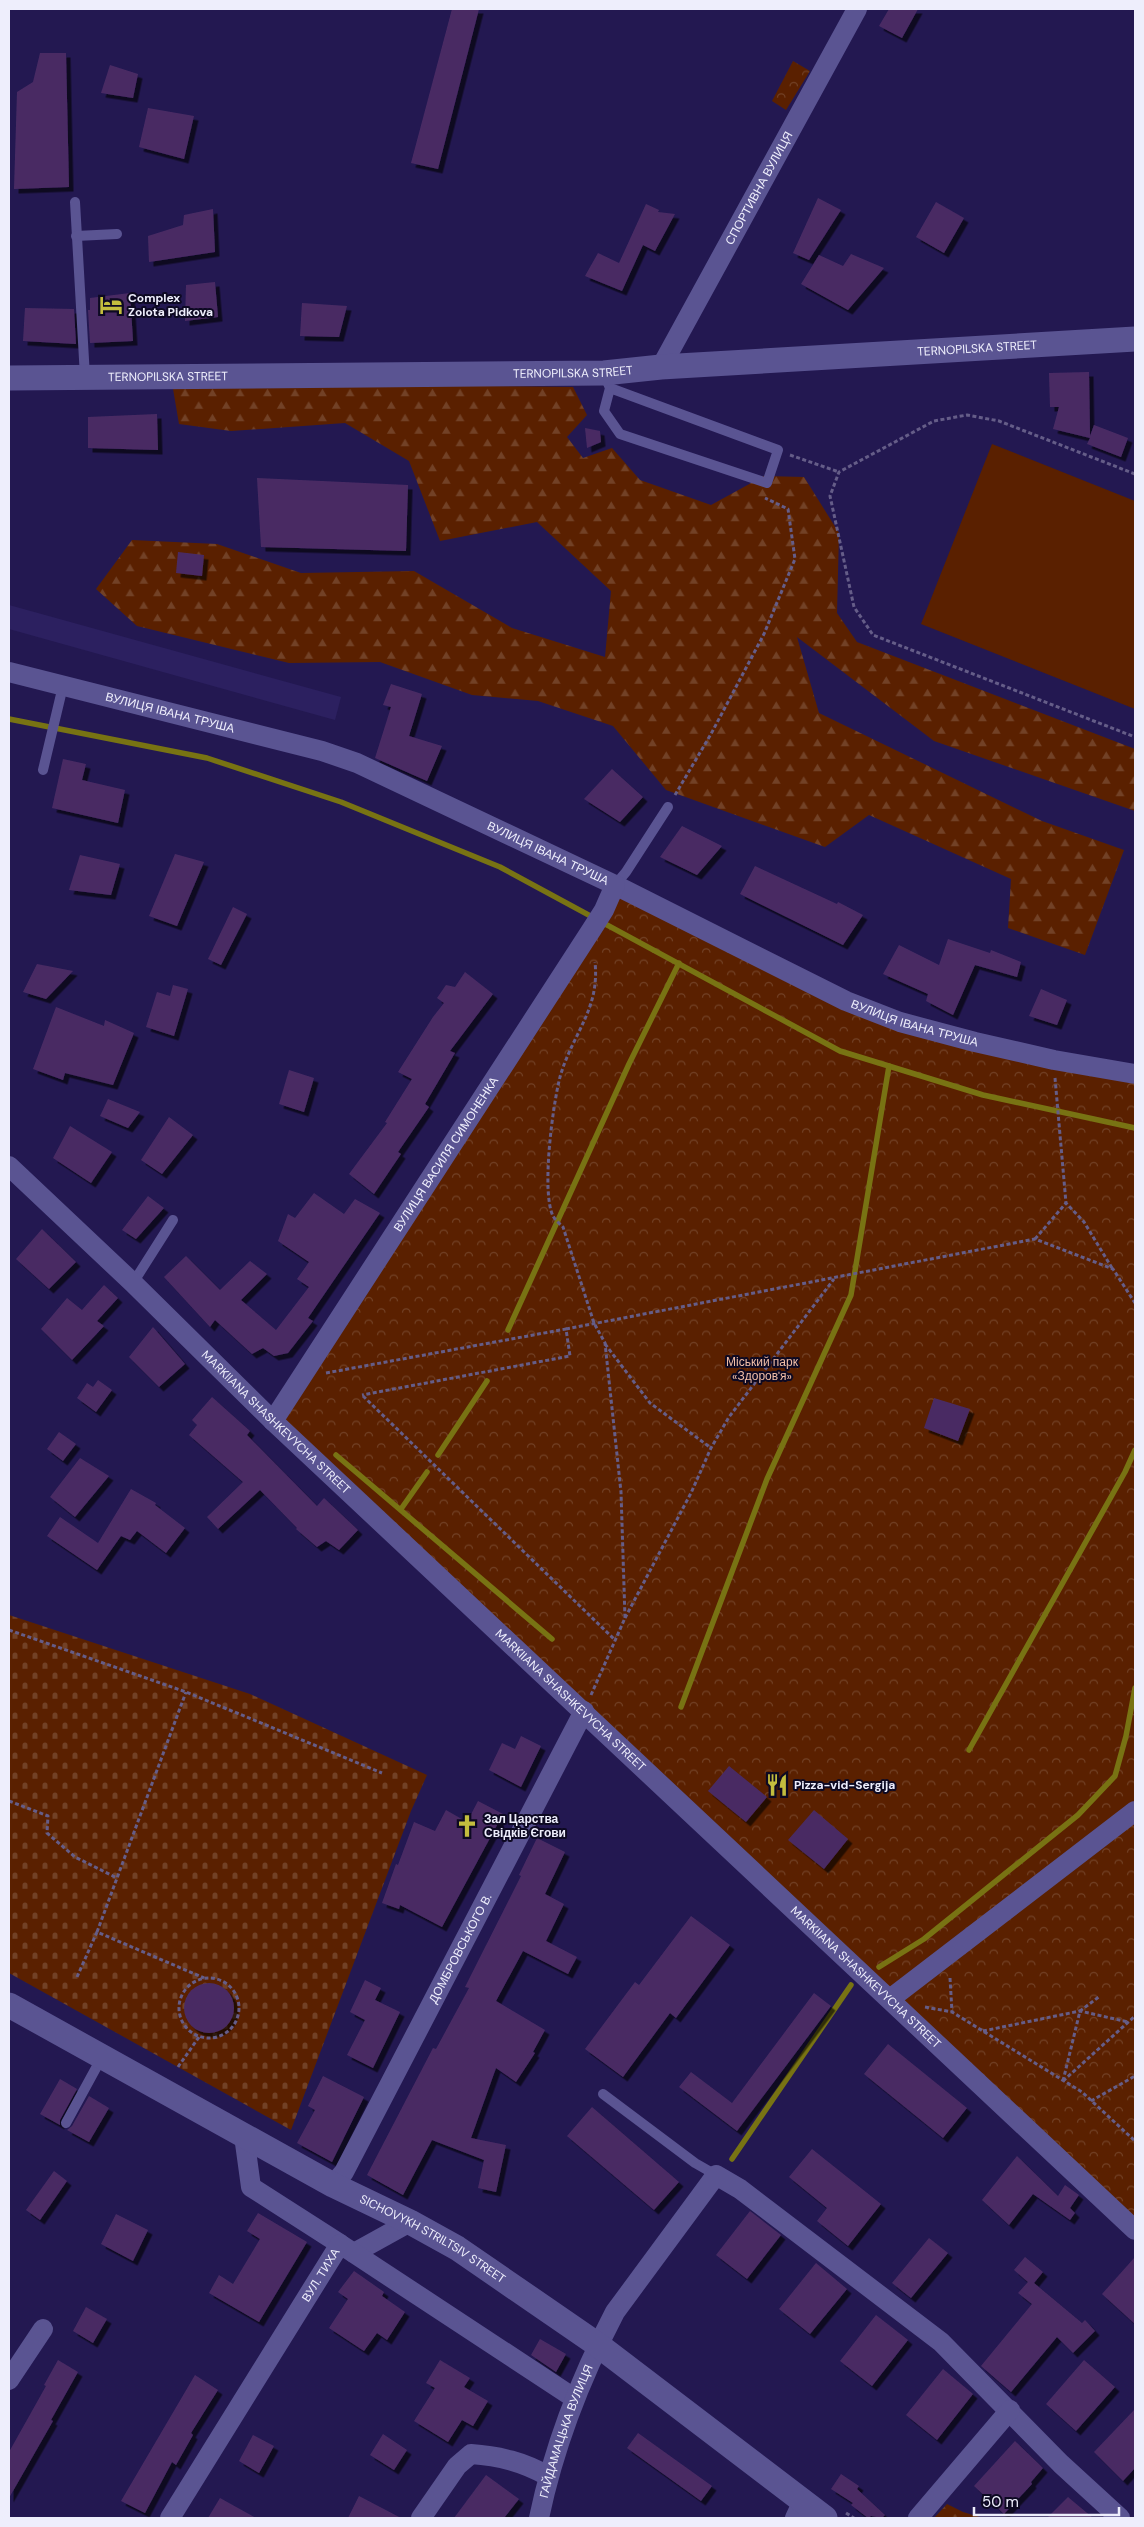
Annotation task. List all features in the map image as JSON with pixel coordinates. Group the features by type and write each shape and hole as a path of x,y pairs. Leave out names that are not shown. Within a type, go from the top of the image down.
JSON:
{"street":[{"name":"СПОРТИВНА ВУЛИЦЯ","path":"662,367 857,9"},
{"name":"TERNOPILSKA STREET","path":"9,378 607,381 662,367 1135,338"},
{"name":"ВУЛИЦЯ ІВАНА ТРУША","path":"9,672 322,751 357,763 615,885 846,1001 882,1015 975,1042 1135,1074"},
{"name":"ВУЛИЦЯ ВАСИЛЯ СИМОНЕНКА","path":"273,1421 592,929 604,910 615,885"},
{"name":"MARKIIANA SHASHKEVYCHA STREET","path":"9,1166 133,1283 273,1421 1135,2230"},
{"name":"ДОМБРОВСЬКОГО В.","path":"333,2185 344,2172 584,1711"},
{"path":"890,1999 1135,1811"},
{"name":"SICHOVYKH STRILTSIV STREET","path":"9,2005 333,2185 410,2222 457,2248 598,2345 799,2509 825,2518"},
{"path":"244,2136 251,2186 347,2248 410,2222"},
{"path":"716,2175 740,2189 941,2342 1010,2410 1061,2464 1120,2518"},
{"name":"ГАЙДАМАЦЬКА ВУЛИЦЯ","path":"539,2518 548,2476 574,2398 615,2312 716,2175"},
{"name":"ВУЛ. ТИХА","path":"170,2518 347,2248 574,2398"},
{"path":"9,2380 43,2329"},
{"path":"918,2518 1010,2410"},
{"path":"422,2518 457,2466 471,2454 510,2459 531,2466 548,2476"}],"lane":[{"path":"74,202 85,377"},
{"path":"76,236 117,234"},
{"path":"607,381 778,450 767,483 620,434 604,411 607,381"},
{"path":"43,770 63,686"},
{"path":"615,885 626,872 668,807"},
{"path":"133,1283 173,1220"},
{"path":"66,2122 102,2056"},
{"path":"603,2094 695,2163 716,2175"}],"path":[{"path":"1135,474 999,421 967,415 934,421 839,472 830,496 854,607 873,634 1135,737"},
{"path":"778,450 839,472"},
{"path":"668,807 712,734 764,634 795,559 788,509 762,497"},
{"path":"592,929 596,972 594,998 561,1076 549,1140 550,1203 553,1217 563,1228 594,1323 605,1343 650,1402 711,1448"},
{"path":"1056,1103 1066,1203 1084,1222 1135,1303"},
{"path":"1035,1238 1066,1203"},
{"path":"301,1378 861,1274 1035,1238 1113,1269"},
{"path":"584,1711 625,1618 691,1493 711,1448 729,1417 834,1279"},
{"path":"566,1329 570,1356 362,1395 615,1640"},
{"path":"605,1343 621,1492 625,1618"},
{"path":"9,1630 186,1692 382,1773"},
{"path":"77,1977 97,1932 186,1692"},
{"path":"9,1802 48,1816 47,1833 75,1858 117,1878"},
{"path":"97,1932 204,1978 224,1982 231,1988 237,1996 238,2016 227,2032 218,2037 199,2037 183,2025 179,2006 187,1988 204,1978"},
{"path":"950,1954 952,2012"},
{"path":"983,2032 1080,2011 1100,1996"},
{"path":"890,1999 952,2012 1063,2081 1091,2101 1135,2141"},
{"path":"1080,2011 1128,2022"},
{"path":"1063,2081 1080,2011"},
{"path":"1063,2081 1135,2016"},
{"path":"178,2067 199,2037"},
{"path":"1091,2101 1135,2076"}],"shaded area":[{"path":"9,605 341,697 335,720 9,629"}],"green space":[{"path":"793,61 810,71 786,110 772,101"},
{"path":"172,383 573,387 587,415 567,437 583,458 612,448 640,480 711,505 764,476 804,477 839,533 837,613 857,642 1135,749 1135,811 934,741 797,637 819,713 1042,821 1124,850 1085,955 1008,928 1011,879 869,815 825,847 666,790 613,726 538,701 472,695 380,662 289,663 137,626 96,589 132,540 217,544 301,573 414,571 512,628 605,657 611,591 537,522 440,541 409,461 345,423 231,431 179,424"},
{"path":"992,444 1135,501 1135,709 921,624"},
{"name":"Міський парк «Здоров'я»","path":"615,885 846,1001 1135,1074 1135,2230 273,1421"},
{"path":"9,1615 250,1694 427,1775 411,1811 291,2130 9,1973"},
{"path":"947,2504 963,2512 983,2518 934,2518"}],"building":[{"path":"452,9 479,9 438,169 411,163"},
{"path":"889,9 918,9 902,38 879,26"},
{"path":"40,53 66,53 69,187 14,189 17,92 33,82"},
{"path":"110,65 138,74 133,98 101,93"},
{"path":"148,108 194,116 184,159 139,147"},
{"path":"818,198 841,210 809,260 793,253"},
{"path":"936,202 964,218 944,253 916,237"},
{"path":"646,204 659,210 658,212 675,214 655,251 643,245 622,291 585,276 598,253 619,263"},
{"path":"213,209 215,252 149,262 148,236 183,225 184,215"},
{"path":"851,254 884,268 848,310 801,284 819,255 843,266"},
{"path":"215,282 218,317 185,321 186,285"},
{"name":"Complex Zolota Pidkova","path":"130,293 133,341 90,343 88,310 90,310 90,298"},
{"path":"302,303 347,306 339,337 300,336"},
{"path":"25,308 74,309 76,344 23,341"},
{"path":"1089,372 1090,436 1094,425 1128,438 1121,457 1087,444 1090,438 1053,429 1059,407 1050,407 1049,373"},
{"path":"157,414 158,450 88,448 88,417"},
{"path":"585,428 600,431 601,442 587,448"},
{"path":"257,478 408,485 406,551 261,547"},
{"path":"178,552 204,555 202,576 176,573"},
{"path":"391,684 422,694 409,736 442,746 427,781 375,758 391,707 383,705"},
{"path":"63,759 86,764 82,780 125,790 118,823 52,808"},
{"path":"612,769 643,797 620,822 584,799"},
{"path":"682,826 722,846 697,875 660,857"},
{"path":"175,854 204,862 177,926 149,916"},
{"path":"80,855 120,864 111,895 69,890"},
{"path":"755,866 837,904 838,902 863,915 843,945 740,894"},
{"path":"233,907 247,914 221,965 208,959"},
{"path":"948,939 990,953 991,950 1021,962 1017,977 975,965 953,1015 926,1001 928,994 883,974 899,945 939,965"},
{"path":"37,964 73,971 46,999 23,992"},
{"path":"465,972 493,994 450,1051 455,1053 425,1104 429,1107 398,1152 401,1154 374,1194 349,1174 387,1123 385,1122 412,1079 398,1072 444,1003 437,998 446,985 455,987"},
{"path":"173,985 188,989 174,1036 146,1027 157,992 170,996"},
{"path":"1041,989 1067,1000 1057,1025 1029,1016"},
{"path":"56,1007 104,1026 105,1020 134,1033 113,1085 65,1073 63,1080 33,1069"},
{"path":"289,1070 314,1078 304,1112 279,1104"},
{"path":"108,1099 140,1112 128,1128 100,1116"},
{"path":"169,1117 193,1135 162,1174 141,1160"},
{"path":"70,1126 112,1152 91,1183 53,1158"},
{"path":"314,1193 344,1214 355,1199 380,1213 308,1318 313,1321 288,1353 274,1356 263,1348 252,1354 215,1320 210,1327 164,1277 186,1256 220,1290 250,1261 267,1274 241,1300 276,1330 309,1287 297,1279 309,1262 278,1241 288,1214 295,1218"},
{"path":"148,1196 164,1208 136,1239 122,1230"},
{"path":"42,1229 76,1262 49,1289 16,1259"},
{"path":"104,1285 118,1298 97,1321 104,1326 72,1360 41,1329 67,1298 82,1310"},
{"path":"153,1327 185,1364 159,1387 129,1357"},
{"path":"98,1380 112,1390 96,1412 77,1398 87,1383 93,1387"},
{"path":"212,1397 250,1431 247,1435 317,1506 324,1498 358,1530 339,1550 326,1541 317,1547 296,1529 260,1490 218,1529 207,1517 243,1482 189,1435 197,1425 192,1420"},
{"path":"934,1398 970,1409 958,1441 924,1428"},
{"path":"59,1432 76,1444 63,1461 47,1449"},
{"path":"80,1458 109,1476 75,1517 50,1497"},
{"path":"131,1489 156,1503 155,1505 185,1528 166,1553 137,1531 130,1540 121,1536 97,1570 47,1536 60,1517 98,1543"},
{"path":"521,1736 541,1746 521,1787 489,1770 502,1743 515,1749"},
{"path":"729,1766 767,1797 746,1822 708,1791"},
{"path":"478,1801 503,1814 442,1927 400,1905 399,1909 382,1903 414,1822 435,1831 446,1810 467,1822"},
{"path":"814,1810 848,1839 824,1869 788,1840"},
{"path":"537,1838 565,1852 545,1894 564,1904 546,1941 577,1957 568,1974 523,1951 496,2001 545,2030 533,2052 535,2053 516,2082 496,2068 471,2138 506,2145 496,2192 478,2188 484,2160 432,2140 403,2195 367,2175 433,2048 436,2049 469,1988 465,1987 521,1876 519,1875"},
{"path":"691,1916 730,1945 676,2018 670,2013 623,2077 585,2049 635,1982 639,1985"},
{"path":"365,1980 381,1988 375,2000 400,2012 373,2068 347,2055 365,2020 350,2012"},
{"path":"204,1983 214,1983 227,1990 234,2003 234,2013 227,2026 214,2033 204,2033 195,2029 188,2022 184,2013 184,2003 188,1994 195,1987"},
{"path":"814,1993 831,2006 737,2131 679,2087 691,2072 732,2103"},
{"path":"888,2044 967,2108 943,2138 864,2074"},
{"path":"323,2076 364,2097 332,2162 297,2143 315,2110 308,2106"},
{"path":"60,2079 77,2089 60,2120 60,2125 40,2114"},
{"path":"89,2096 109,2108 89,2142 67,2130 72,2126"},
{"path":"592,2107 679,2182 654,2210 567,2136"},
{"path":"812,2149 881,2204 848,2246 817,2221 827,2208 789,2177"},
{"path":"1017,2156 1058,2196 1065,2185 1079,2195 1070,2208 1075,2213 1070,2220 1033,2194 1009,2225 982,2200"},
{"path":"54,2171 67,2181 40,2220 26,2210"},
{"path":"750,2211 781,2235 747,2279 716,2255"},
{"path":"258,2213 307,2242 259,2322 209,2293 219,2275 233,2284 260,2239 247,2231"},
{"path":"116,2214 148,2230 133,2261 101,2244"},
{"path":"929,2238 948,2253 911,2298 892,2283"},
{"path":"1025,2257 1043,2272 1034,2283 1082,2323 1085,2320 1095,2331 1073,2353 1057,2337 1011,2392 981,2366 1032,2304 1018,2293 1028,2282 1014,2270"},
{"path":"1135,2257 1135,2324 1102,2294"},
{"path":"816,2263 847,2289 810,2334 779,2309"},
{"path":"354,2271 384,2292 382,2296 405,2312 387,2340 377,2333 364,2351 329,2328 348,2299 338,2292"},
{"path":"86,2307 107,2319 93,2343 73,2331"},
{"path":"876,2315 908,2340 872,2386 840,2361"},
{"path":"540,2339 566,2354 556,2372 531,2355"},
{"path":"58,2360 78,2372 51,2420 53,2421 9,2498 9,2452 46,2386 44,2385"},
{"path":"440,2360 470,2378 464,2387 488,2401 473,2426 462,2420 448,2442 414,2421 435,2388 426,2383"},
{"path":"1084,2360 1115,2387 1076,2431 1046,2404"},
{"path":"943,2369 973,2394 937,2440 906,2415"},
{"path":"195,2375 218,2390 191,2433 193,2435 176,2465 172,2462 145,2513 121,2501"},
{"path":"1135,2409 1135,2468 1123,2481 1094,2452"},
{"path":"638,2433 712,2486 701,2501 627,2448"},
{"path":"383,2434 407,2450 394,2470 370,2455"},
{"path":"253,2435 274,2446 259,2473 239,2461"},
{"path":"1015,2441 1043,2468 1031,2482 1032,2484 1004,2514 974,2486"},
{"path":"841,2474 859,2486 857,2489 885,2515 882,2518 871,2516 868,2518 851,2505 853,2503 831,2489"},
{"path":"486,2475 519,2499 504,2518 454,2518"},
{"path":"359,2496 401,2518 348,2518"},
{"path":"1068,2497 1093,2518 1047,2518"},
{"path":"220,2498 256,2518 208,2518"}],"waterway":[{"path":"9,719 207,758 341,802 500,867 840,1051 983,1095 1135,1128"},
{"path":"508,1330 629,1064 679,963"},
{"path":"681,1707 767,1479 851,1295 889,1066"},
{"path":"438,1455 487,1381"},
{"path":"969,1750 1125,1472 1135,1450"},
{"path":"336,1455 552,1639"},
{"path":"401,1509 427,1472"},
{"path":"879,1967 924,1939 1078,1815 1115,1776 1126,1736 1135,1688"},
{"path":"732,2159 851,1985"}],"place":[{"name":"Complex Zolota Pidkova","path":"111,305"},
{"name":"Pizza-vid-Sergija","path":"777,1785"},
{"name":"Зал Царства Свідків Єгови","path":"467,1826"}]}
